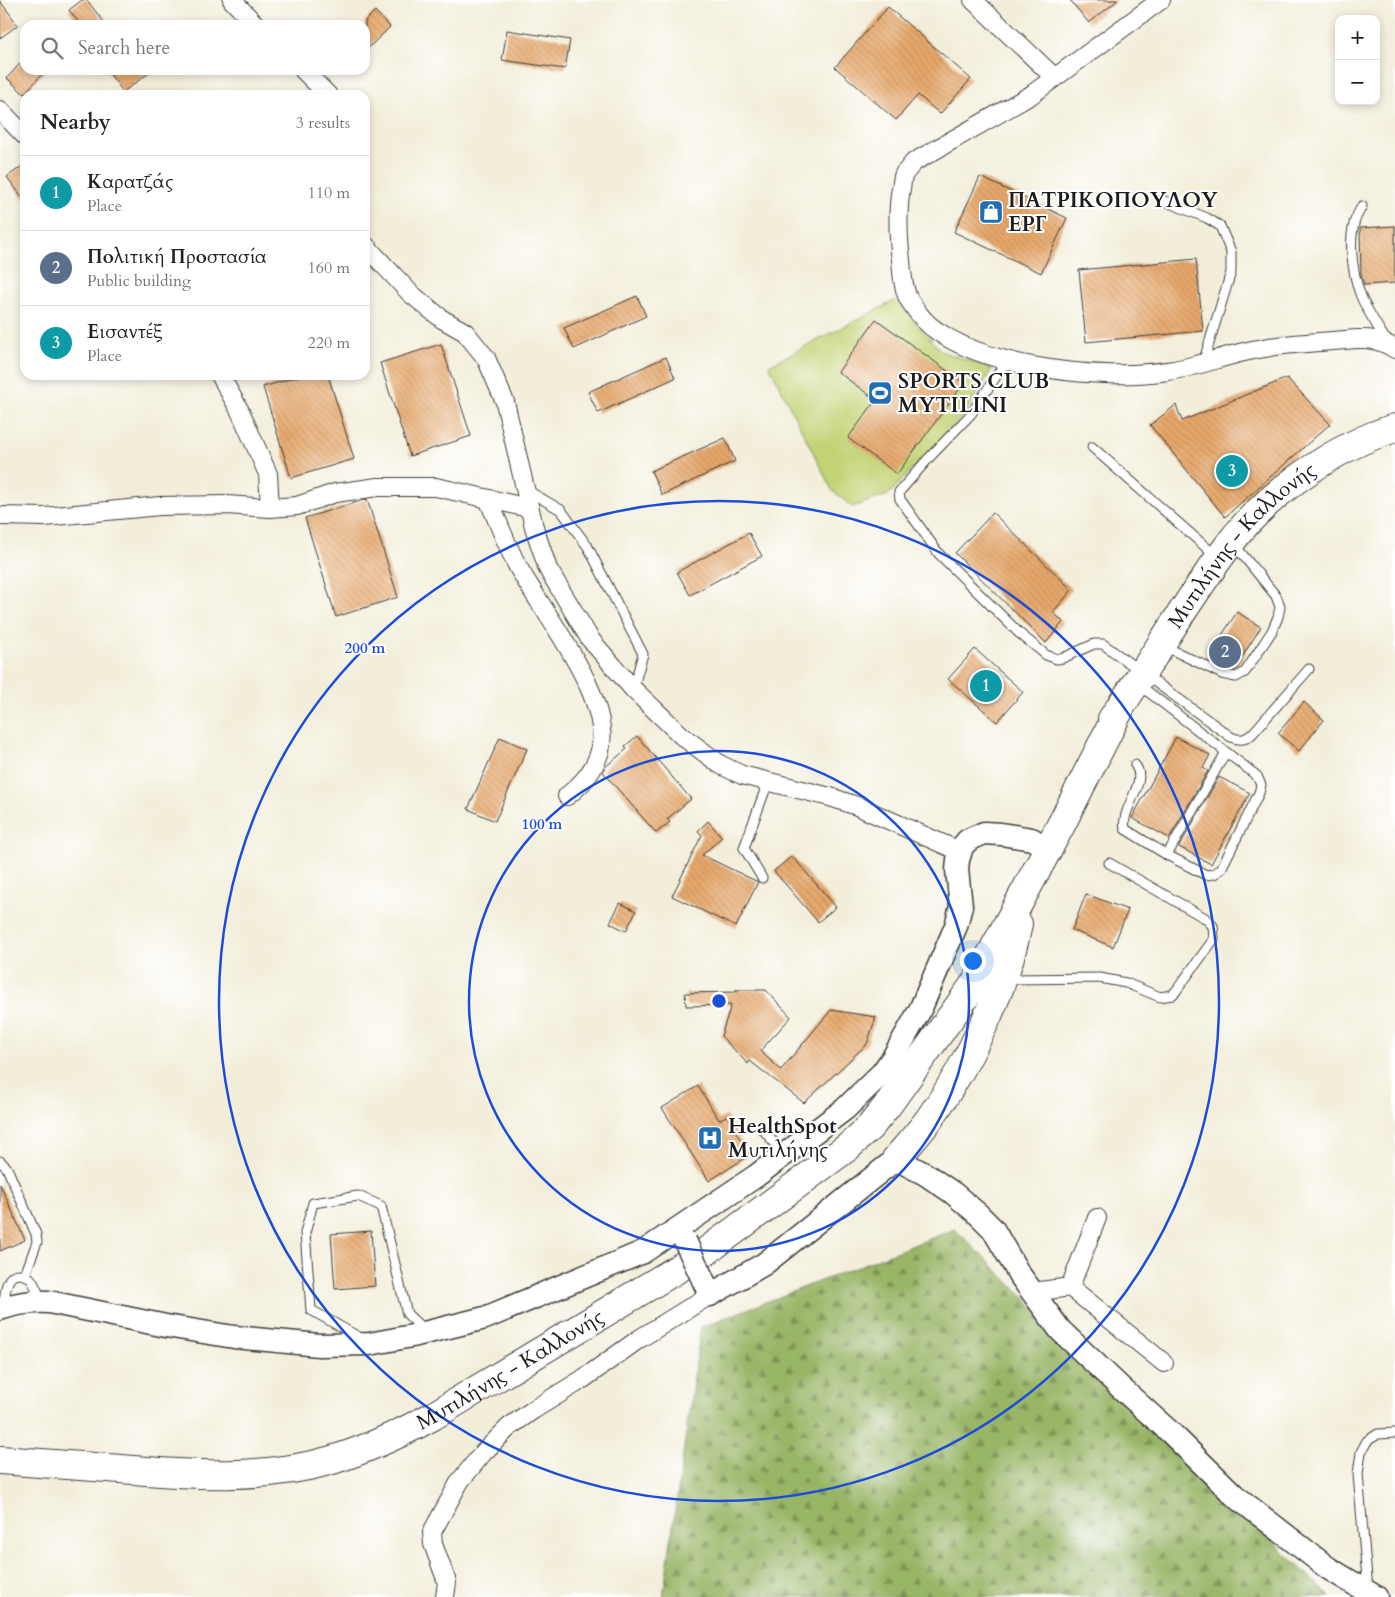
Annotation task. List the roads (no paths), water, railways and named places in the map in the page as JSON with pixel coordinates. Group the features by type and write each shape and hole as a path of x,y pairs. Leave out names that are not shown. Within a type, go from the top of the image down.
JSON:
{"main road":[{"name":"Μυτιλήνης - Καλλονής","path":"929,1047 962,970 1037,851 1134,686 1225,550 1269,501 1306,472 1350,447 1395,428"},
{"name":"Μυτιλήνης - Καλλονής","path":"0,1460 167,1473 245,1474 287,1469 330,1460 394,1437 485,1386 704,1253 817,1171 870,1127 976,982 1024,893 1037,851"},
{"path":"896,1159 930,1118 961,1069 986,1019 1004,979 1014,948 1024,893"}],"street":[{"path":"232,0 251,20"},
{"path":"973,0 1054,77"},
{"path":"1162,0 1031,95 914,162 904,174 898,216 902,276 908,299 920,316 935,330 951,340 1007,360 1065,371 1100,374 1166,372 1244,352 1286,344 1370,338 1392,347"},
{"path":"308,75 323,90"},
{"path":"0,110 20,131"},
{"path":"370,250 410,293 442,319 465,332 486,358 505,402 529,508 548,569 590,639 633,689 682,736 721,765 742,775 830,797 857,806 961,852"},
{"path":"223,380 240,411 268,474 270,508"},
{"path":"0,516 44,517 160,506 227,505 270,508 297,506 335,493 378,487 436,487 529,508"},
{"path":"488,499 518,565 568,646 583,674 596,706 601,739 598,757 581,785 568,796"},
{"path":"2,1309 14,1304 42,1302 234,1337 319,1345 369,1344 426,1333 485,1318 682,1235 845,1109 882,1073 901,1045 930,989 960,916 961,895 957,870 962,847 968,840 984,833 1001,834 1037,851"},
{"path":"445,1597 447,1582 433,1544 432,1532 460,1481 483,1453 509,1427 583,1379 708,1290 764,1264 896,1159 925,1174 953,1193 979,1215 992,1229 1019,1274 1060,1330 1172,1433 1234,1495 1328,1568 1372,1595"},
{"path":"1070,1287 1097,1218"},
{"path":"682,1235 708,1290"},
{"path":"1032,1292 1070,1287 1164,1363"}],"lane":[{"path":"1162,200 1207,218 1220,226 1231,252 1231,272 1202,364"},
{"path":"1362,206 1354,224 1352,239 1352,255 1358,290 1392,347"},
{"path":"1007,360 971,414 901,489 900,499 939,554 1019,633 1046,655 1057,659 1063,658 1100,643 1134,686 1257,776 1261,785 1259,793 1221,869 1214,874 1206,875 1167,855 1125,829 1124,821 1140,776 1135,765"},
{"path":"1092,448 1225,550 1276,596 1280,608 1272,630 1245,672 1236,677 1222,674 1161,644"},
{"path":"524,488 561,510 588,547 643,654 633,689"},
{"path":"1134,686 1231,738 1242,740 1253,733 1309,669"},
{"path":"1167,855 1226,752"},
{"path":"762,878 744,848 768,782"},
{"path":"1004,979 1100,978 1126,983 1160,997 1172,995 1214,939 1213,926 1205,918 1109,863"},
{"path":"761,1127 784,1155"},
{"path":"0,1161 7,1168 36,1234 37,1242 25,1275"},
{"path":"369,1344 311,1310 305,1233 313,1203 358,1196 381,1206 407,1314 426,1333"},
{"path":"2,1309 4,1281 17,1274 30,1278 42,1302"},
{"path":"1372,1595 1358,1474 1361,1452 1367,1441 1378,1434 1395,1433"}],"place":[{"name":"ΠΑΤΡΙΚΟΠΟΥΛΟΥ ΕΡΓ","path":"991,212"},
{"name":"SPORTS CLUB MYTILINI","path":"880,393"},
{"name":"Εισαντέξ","path":"1232,471"},
{"name":"Πολιτική Προστασία","path":"1225,652"},
{"name":"Καρατζάς","path":"986,686"},
{"name":"HealthSpot Μυτιλήνης","path":"710,1138"}]}
